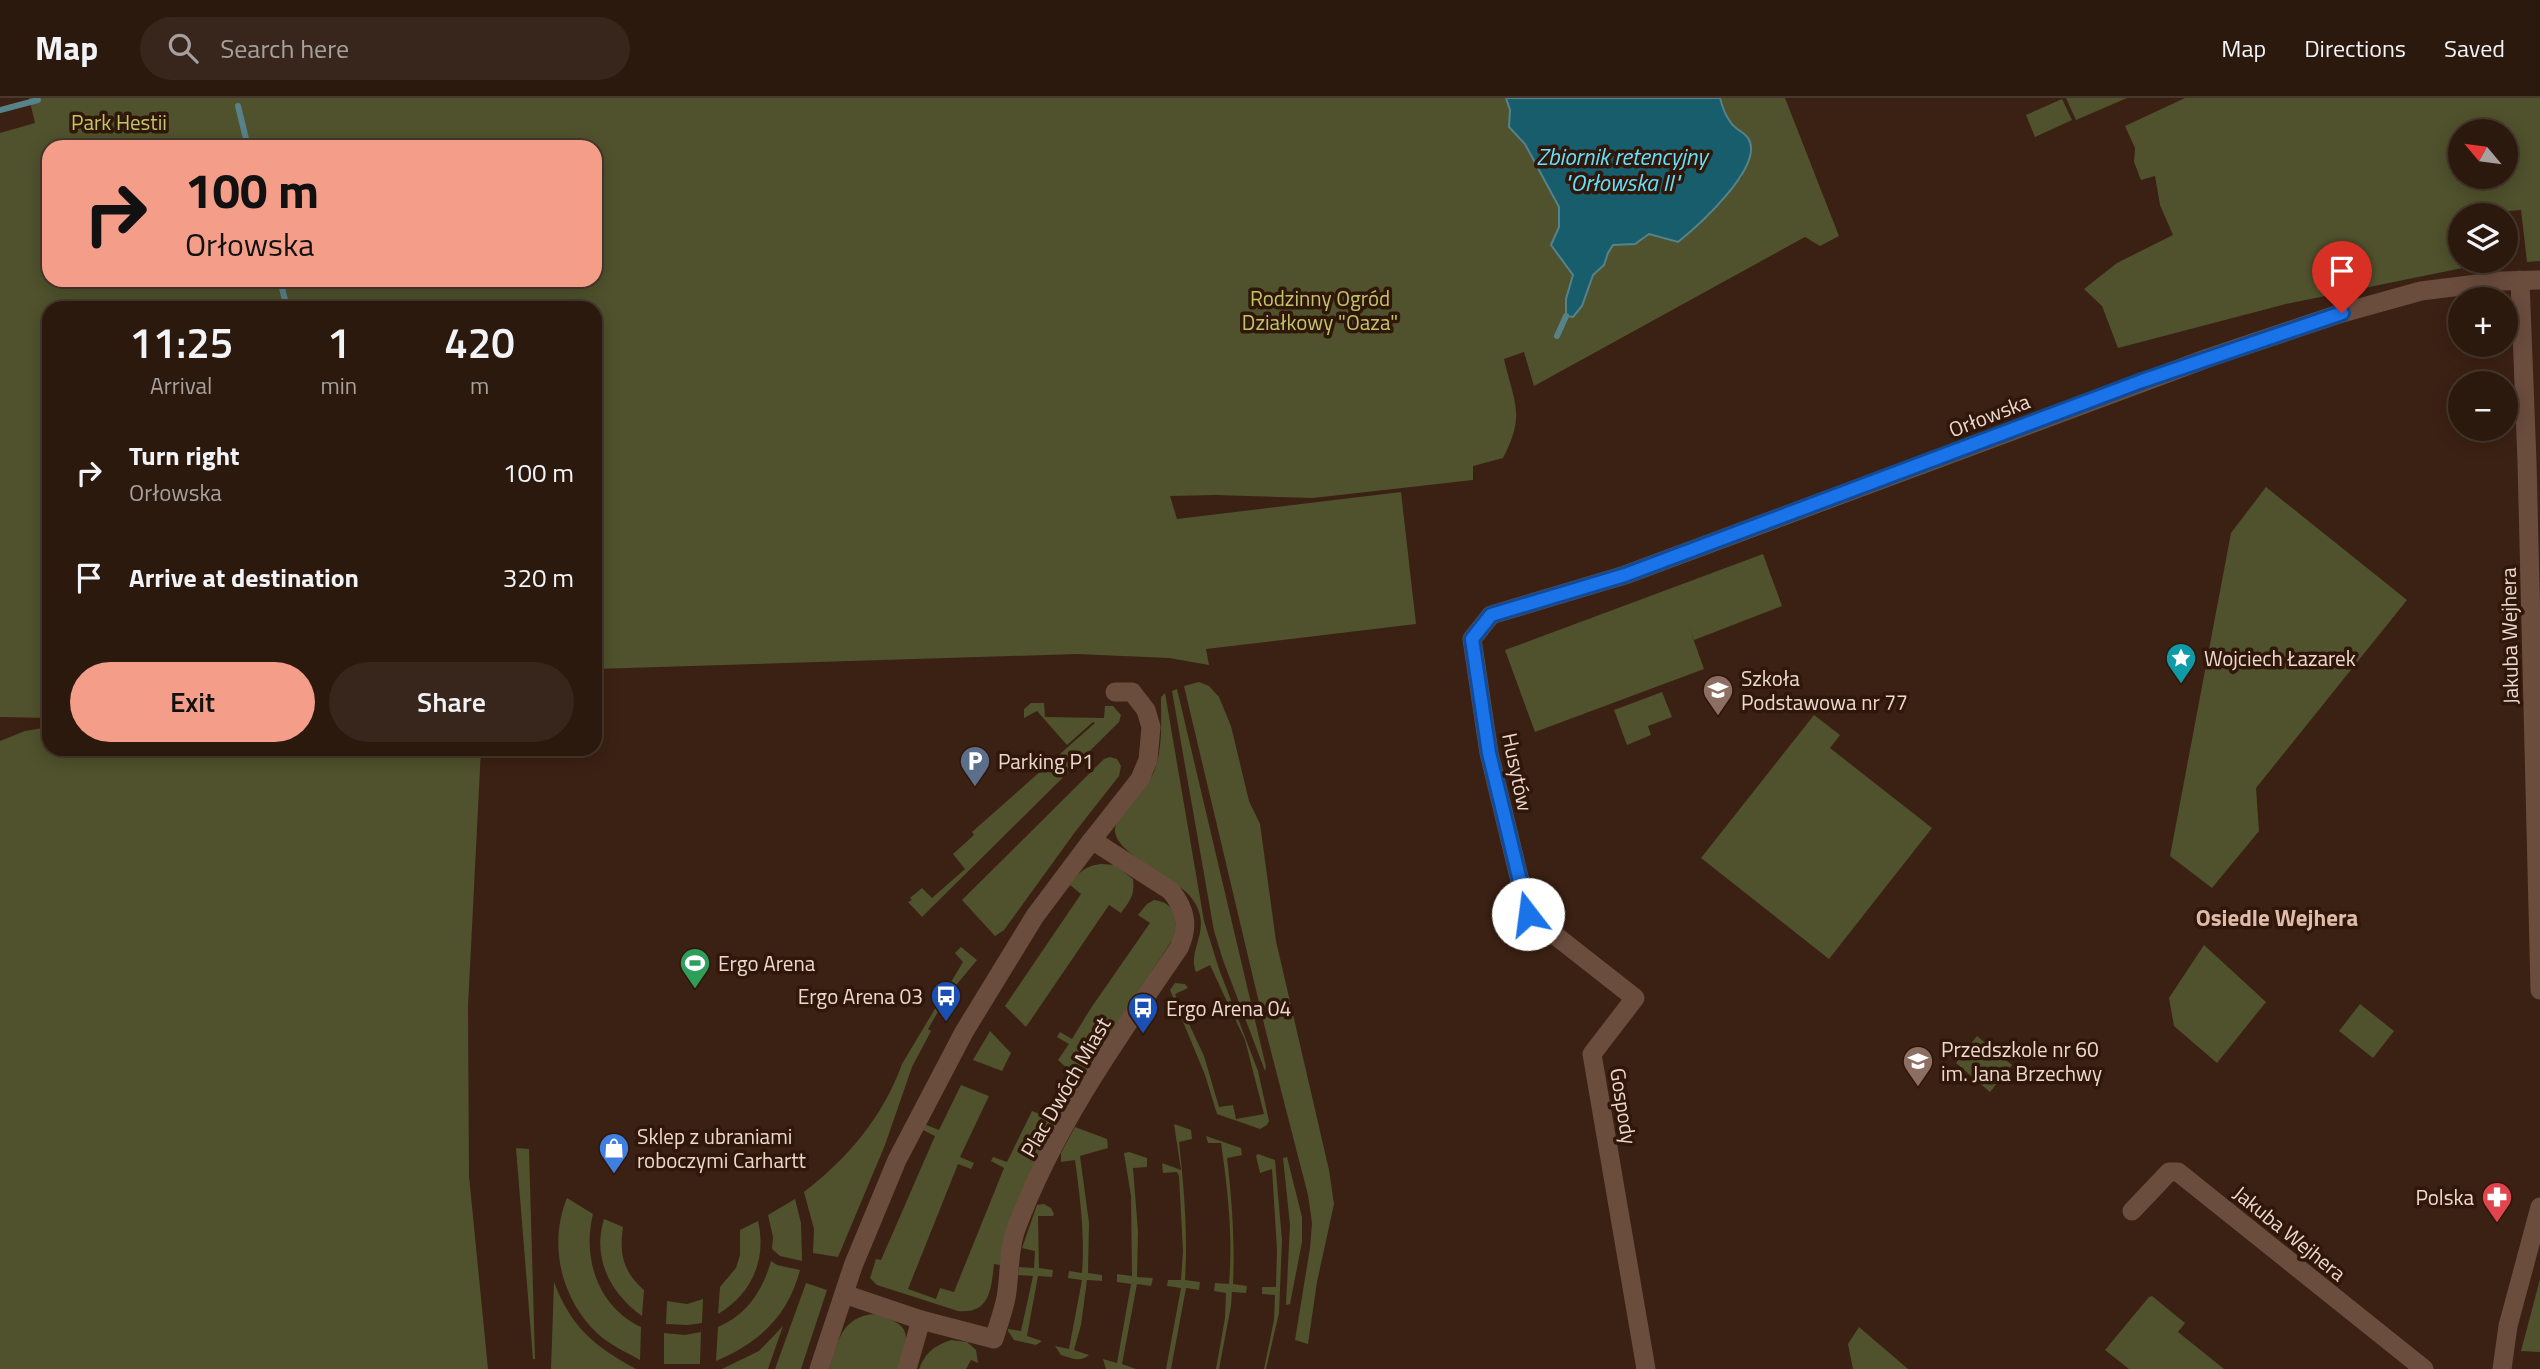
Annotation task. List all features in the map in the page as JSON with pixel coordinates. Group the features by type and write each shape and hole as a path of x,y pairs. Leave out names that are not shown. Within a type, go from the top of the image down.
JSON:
{"street":[{"name":"Jakuba Wejhera","path":"2520,280 2535,547 2540,990"},
{"name":"Orłowska","path":"1472,639 1491,615 1625,575 2208,358 2342,313 2421,291 2540,280"},
{"name":"Husytów","path":"1472,639 1489,753 1528,914"},
{"path":"819,1369 857,1257 897,1160 957,1043 1035,916 1091,839 1140,779 1152,742 1151,727 1146,710 1132,692 1115,692"},
{"name":"Plac Dwóch Miast","path":"844,1294 921,1320 993,1339 1006,1300 1015,1233 1031,1196 1087,1088 1154,982 1179,948 1185,934 1185,917 1180,902 1171,891 1091,839"},
{"name":"Gospody","path":"1528,914 1634,998 1592,1054 1646,1369"},
{"name":"Jakuba Wejhera","path":"2132,1211 2169,1172 2178,1172 2424,1369"},
{"path":"2502,1369 2508,1326 2540,1207"},
{"path":"907,1369 921,1320"}],"green space":[{"path":"29,98 1506,98 1510,110 1509,127 1525,144 1559,207 1559,227 1552,245 1573,275 1566,299 1582,306 1593,275 1604,265 1613,245 1635,244 1649,234 1665,239 1691,232 1742,177 1748,138 1731,124 1720,98 1785,98 1839,236 1820,246 1805,237 1534,386 1524,352 1504,359 1516,408 1514,430 1503,458 1473,466 1473,480 1313,498 1170,496 1177,519 1401,492 1416,624 1206,649 1209,665 1169,658 1077,654 602,669 602,301 42,301 42,718 0,717 0,133 35,123"},
{"path":"2066,98 2127,98 2076,120"},
{"path":"2185,98 2540,98 2540,261 2527,262 2518,203 2448,203 2448,271 2286,304 2118,348 2102,306 2084,289 2117,263 2173,235 2160,205 2155,176 2141,180 2134,162 2135,148 2125,126"},
{"path":"2062,99 2072,120 2035,137 2026,115"},
{"path":"2266,487 2407,600 2256,788 2259,831 2212,888 2170,856 2231,533"},
{"path":"1763,554 1782,606 1694,640 1689,627 1704,669 1535,732 1505,650"},
{"path":"1199,682 1209,686 1219,697 1231,726 1249,801 1260,824 1276,941 1329,1170 1334,1204 1317,1282 1308,1344 1295,1340 1310,1248 1312,1223 1308,1195 1265,1028 1184,686"},
{"path":"1177,689 1265,1071 1214,931 1172,691"},
{"path":"1662,692 1672,717 1648,726 1651,735 1627,745 1614,710"},
{"path":"1165,693 1204,921 1219,969 1258,1071 1269,1121 1260,1129 1217,1114 1205,1075 1170,990 1175,983 1185,984 1188,988 1175,994 1204,1056 1219,1107 1233,1105 1236,1119 1264,1114 1245,1040 1210,965 1196,972 1195,954 1201,928 1197,907 1182,888 1124,848 1115,830 1120,817 1154,772 1160,744 1161,697"},
{"path":"1031,703 1044,703 1045,717 1104,718 1105,706 1113,706 1121,715 1119,722 922,917 908,902 912,900 910,898 922,888 932,898 965,869 953,854 974,835 972,832 1095,723 1067,745 1037,711 1024,718 1024,709"},
{"path":"1814,715 1840,735 1830,748 1932,828 1829,959 1701,858"},
{"path":"42,728 42,756 481,756 468,1006 469,1176 488,1369 0,1369 0,741 25,731"},
{"path":"1104,759 1117,759 1121,766 1119,776 1004,930 995,936 962,900"},
{"path":"1101,864 1115,865 1133,879 1131,898 1121,913 1109,905 1026,1027 1005,1006 1081,894 1070,885 1083,870"},
{"path":"1154,900 1167,905 1174,914 1173,939 1080,1080 1058,1060 1069,1044 1057,1037 1060,1032 1072,1039 1150,923 1138,915"},
{"path":"2204,945 2266,1002 2217,1063 2174,1026 2169,998"},
{"path":"961,947 977,960 957,984 943,1012 939,1010 928,1029 931,1031 912,1067 885,1145 838,1257 813,1253 814,1229 804,1192 849,1151 885,1102 902,1064 963,962 955,953"},
{"path":"2360,1004 2394,1031 2373,1058 2339,1031"},
{"path":"990,1031 1011,1053 1002,1071 973,1060"},
{"path":"1977,1036 2012,1065 1990,1092 1956,1063"},
{"path":"961,1085 989,1096 960,1157 974,1163 971,1169 958,1164 908,1289 936,1299 940,1288 954,1292 1004,1168 991,1161 993,1157 1007,1162 1032,1111 1059,1121 1000,1265 994,1264 987,1298 977,1309 969,1311 958,1311 877,1285 870,1278 876,1259 881,1260 935,1136 921,1129 924,1124 939,1130"},
{"path":"1174,1124 1191,1130 1192,1139 1179,1142 1185,1211 1185,1280 1200,1282 1199,1290 1186,1288 1171,1369 1166,1369 1181,1288 1167,1286 1168,1280 1181,1280 1183,1251 1179,1176 1177,1172 1163,1173 1162,1163 1181,1170"},
{"path":"1075,1127 1107,1139 1108,1148 1080,1156 1089,1223 1088,1273 1102,1275 1102,1281 1087,1280 1081,1325 1074,1350 1089,1355 1079,1359 1061,1355 1055,1346 1069,1349 1082,1280 1068,1278 1069,1271 1082,1273 1083,1259 1075,1160 1061,1162 1061,1153"},
{"path":"1206,1136 1241,1148 1242,1155 1227,1158 1233,1221 1233,1284 1247,1286 1246,1293 1232,1292 1219,1369 1216,1369 1225,1318 1226,1293 1214,1291 1215,1283 1229,1284 1229,1214 1221,1143 1208,1143"},
{"path":"516,1148 529,1149 535,1359 533,1359"},
{"path":"1124,1153 1147,1158 1147,1167 1133,1168 1138,1232 1137,1277 1153,1278 1151,1286 1137,1284 1122,1364 1136,1369 1106,1369 1103,1359 1117,1363 1131,1284 1117,1282 1117,1274 1132,1276 1131,1196"},
{"path":"1258,1154 1275,1160 1282,1240 1279,1313 1266,1369 1275,1295 1262,1294 1262,1287 1276,1287 1277,1250 1272,1169 1260,1173 1256,1156"},
{"path":"1287,1157 1302,1217 1302,1242 1290,1304 1286,1305 1290,1225 1283,1158"},
{"path":"567,1198 593,1214 590,1247 597,1280 614,1307 641,1327 640,1360 598,1334 585,1320 567,1288 559,1252 559,1234"},
{"path":"795,1199 801,1223 802,1261 780,1256 772,1249 773,1237 768,1215"},
{"path":"1044,1204 1051,1208 1054,1214 1038,1216 1039,1268 1053,1270 1052,1277 1038,1276 1027,1336 1042,1341 1036,1345 1014,1340 1008,1329 1021,1331 1033,1276 1018,1275 1019,1267 1034,1268 1035,1251 1022,1248 1037,1205"},
{"path":"604,1219 623,1227 624,1261 631,1276 644,1290 642,1316 621,1297 607,1274 600,1247"},
{"path":"758,1221 760,1249 754,1274 740,1296 718,1314 720,1287 736,1268 740,1255 740,1230"},
{"path":"771,1261 800,1270 788,1301 770,1326 746,1346 716,1361 718,1327 737,1316 752,1300"},
{"path":"2540,1279 2540,1352 2521,1351"},
{"path":"554,1282 568,1311 586,1334 608,1352 636,1369 551,1369"},
{"path":"806,1283 827,1290 801,1369 775,1369"},
{"path":"2152,1296 2185,1323 2178,1332 2224,1369 2129,1369 2105,1350"},
{"path":"703,1299 702,1323 666,1324 667,1301 687,1304"},
{"path":"874,1314 896,1322 905,1332 900,1369 829,1369 842,1332 854,1320"},
{"path":"783,1326 768,1369 722,1369 759,1351"},
{"path":"1859,1327 1908,1369 1853,1369 1848,1344"},
{"path":"701,1332 700,1364 664,1364 664,1333 685,1335"},
{"path":"951,1340 967,1342 976,1350 978,1363 971,1360 966,1369 919,1369 931,1350"}],"water":[{"name":"Zbiornik retencyjny \"Orłowska II\"","path":"1506,98 1720,98 1729,120 1748,138 1751,150 1739,179 1714,209 1678,242 1649,234 1635,244 1613,245 1604,265 1593,275 1582,306 1573,317 1566,316 1566,299 1573,275 1551,245 1559,227 1559,207 1525,144 1509,127 1510,110"}],"waterway":[{"path":"0,110 38,100"},
{"path":"238,106 246,140"},
{"path":"282,287 285,301"},
{"path":"1557,336 1566,316"}],"place":[{"name":"Wojciech Łazarek","path":"2181,685"},
{"name":"Szkoła Podstawowa nr 77","path":"1718,717"},
{"name":"Parking P1","path":"975,788"},
{"name":"Ergo Arena","path":"695,990"},
{"name":"Ergo Arena 03","path":"946,1023"},
{"name":"Ergo Arena 04","path":"1143,1035"},
{"name":"Przedszkole nr 60 im. Jana Brzechwy","path":"1918,1088"},
{"name":"Sklep z ubraniami roboczymi Carhartt","path":"614,1175"},
{"name":"Polska","path":"2497,1224"}],"district":[{"name":"Osiedle Wejhera","path":"2277,917"}],"route":[{"path":"1528,914 1489,753 1472,639 1491,615 1625,575 2142,381 2342,313"}],"park label":[{"name":"Park Hestii","path":"119,122"},
{"name":"Rodzinny Ogród Działkowy \"Oaza\"","path":"1320,310"}]}
